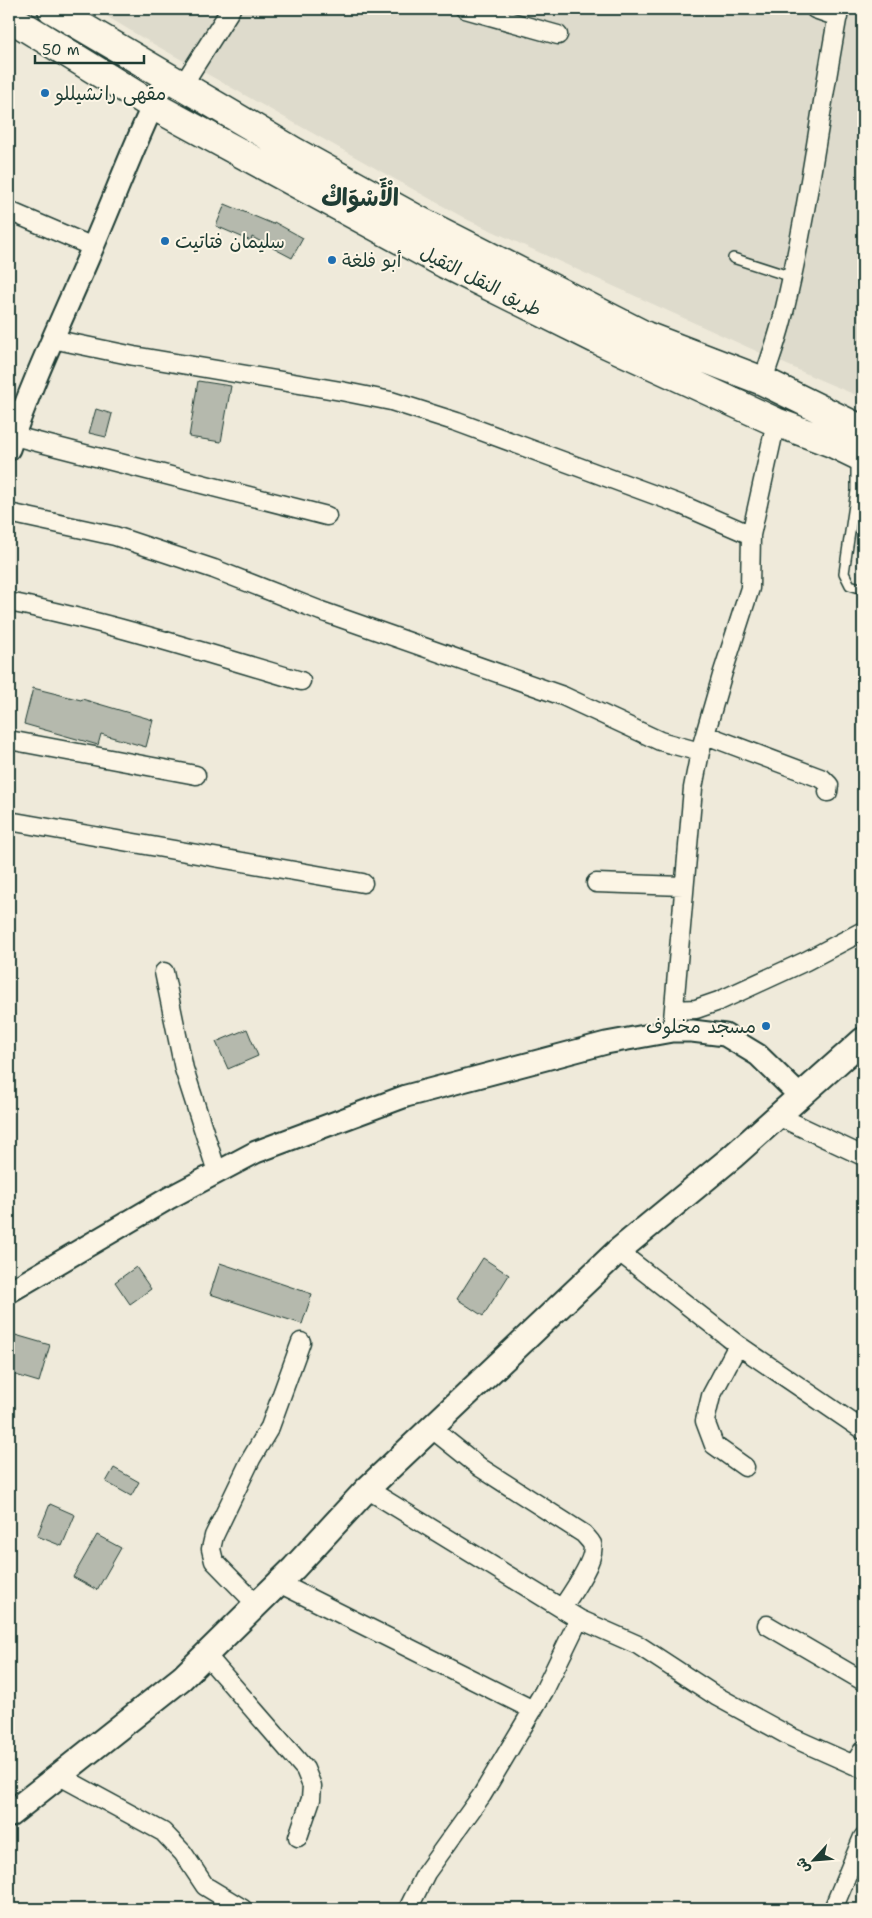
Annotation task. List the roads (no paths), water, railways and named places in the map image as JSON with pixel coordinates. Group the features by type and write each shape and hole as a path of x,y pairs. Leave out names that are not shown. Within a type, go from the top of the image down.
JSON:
{"highway":[{"name":"طريق النقل الثقيل","path":"52,9 328,171 420,221 646,336 763,381 861,448"},
{"name":"طريق النقل الثقيل","path":"9,17 152,105 454,268 598,340 776,422 832,444 861,448"}],"main road":[{"path":"9,1815 182,1678 279,1583 367,1489 618,1251 732,1157 863,1040"}],"street":[{"path":"231,9 174,82 152,105 127,162 94,247 52,339 15,410 11,442 327,516"},
{"path":"465,9 558,35"},
{"path":"763,381 784,314 792,277 839,13 815,9"},
{"path":"9,211 94,247"},
{"path":"52,339 134,356 391,401 457,422 682,505 751,535"},
{"path":"673,1020 682,929 683,886 692,788 722,672 750,588 751,535 776,422"},
{"path":"9,513 115,536 206,566 321,611 563,696 660,741 700,752"},
{"path":"9,602 64,613 130,631 301,682"},
{"path":"706,735 823,779 829,785 828,792"},
{"path":"9,740 196,775"},
{"path":"9,821 363,883"},
{"path":"596,883 683,886"},
{"path":"9,1292 168,1198 256,1152 406,1096 606,1043 673,1020 806,961 863,931"},
{"path":"164,972 184,1069 217,1172"},
{"path":"673,1020 700,1031 725,1035 758,1055 800,1096"},
{"path":"778,1116 863,1156"},
{"path":"618,1251 738,1345 863,1430"},
{"path":"257,1605 214,1561 211,1549 214,1536 251,1459 270,1427 301,1342"},
{"path":"738,1345 711,1396 705,1421 714,1445 745,1467"},
{"path":"431,1428 481,1468 584,1534 592,1543 592,1553 578,1584 562,1608"},
{"path":"367,1489 579,1619 638,1645 716,1696 791,1737 858,1767 863,1750"},
{"path":"279,1583 533,1710"},
{"path":"408,1909 426,1873 482,1795 533,1710 579,1619"},
{"path":"767,1625 863,1681"},
{"path":"206,1655 305,1769 312,1786 311,1799 298,1836"},
{"path":"58,1776 163,1832 183,1853 205,1886 243,1909"},
{"path":"833,1909 863,1837"}],"lane":[{"path":"733,258 792,277"},
{"path":"861,448 844,573 850,585 863,589"}],"place":[{"name":"مقهى رانشيللو","path":"45,93"},
{"name":"سليمان فتاتيت","path":"165,241"},
{"name":"أبو فلغة","path":"332,260"},
{"name":"مسجد مخلوف","path":"766,1026"}],"district":[{"name":"الْأَسْوَاكْ","path":"360,198"}]}
